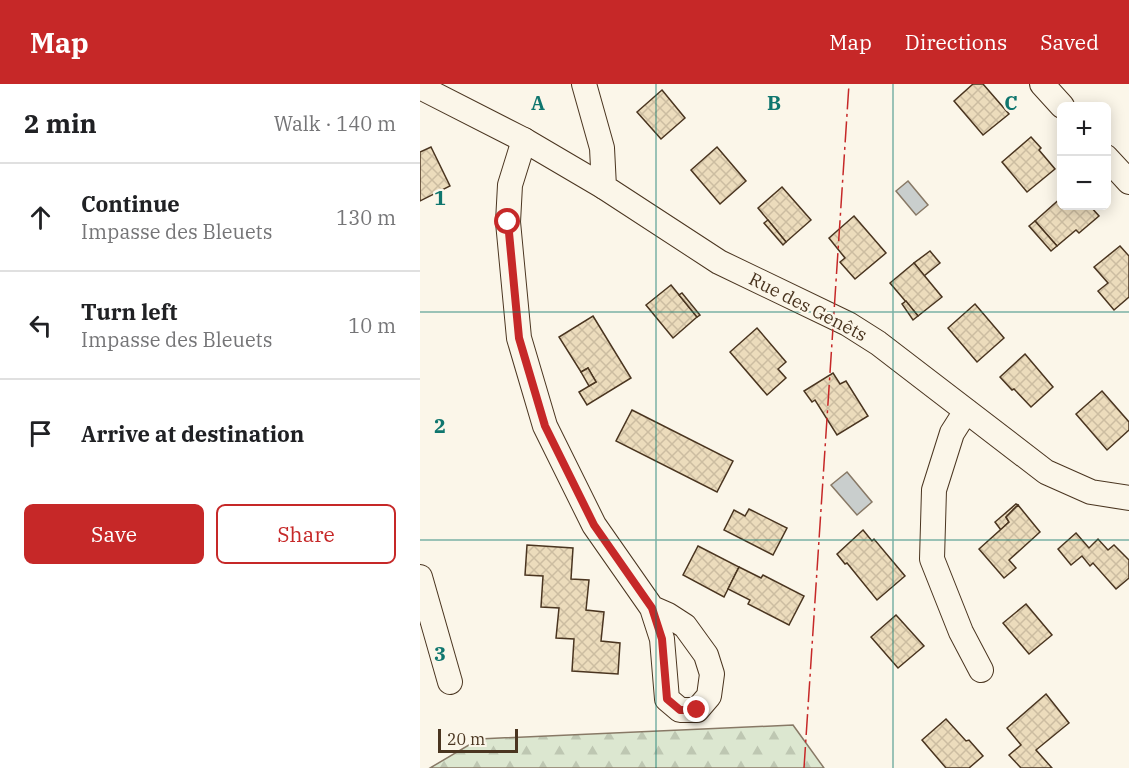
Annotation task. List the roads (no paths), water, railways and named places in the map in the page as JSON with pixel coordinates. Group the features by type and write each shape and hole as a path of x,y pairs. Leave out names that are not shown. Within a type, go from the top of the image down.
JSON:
{"street":[{"path":"584,84 602,148 604,187"},
{"path":"1042,84 1058,102"},
{"name":"Rue des Genêts","path":"420,87 524,140 604,187 719,262 848,324 878,343 1046,472 1091,492 1129,498"},
{"path":"524,140 510,185 508,222 519,338 545,426 594,525 652,608"},
{"path":"1111,162 1129,182"},
{"path":"966,411 952,433 934,490 932,559 961,632 981,669"},
{"path":"420,577 450,682"}]}
